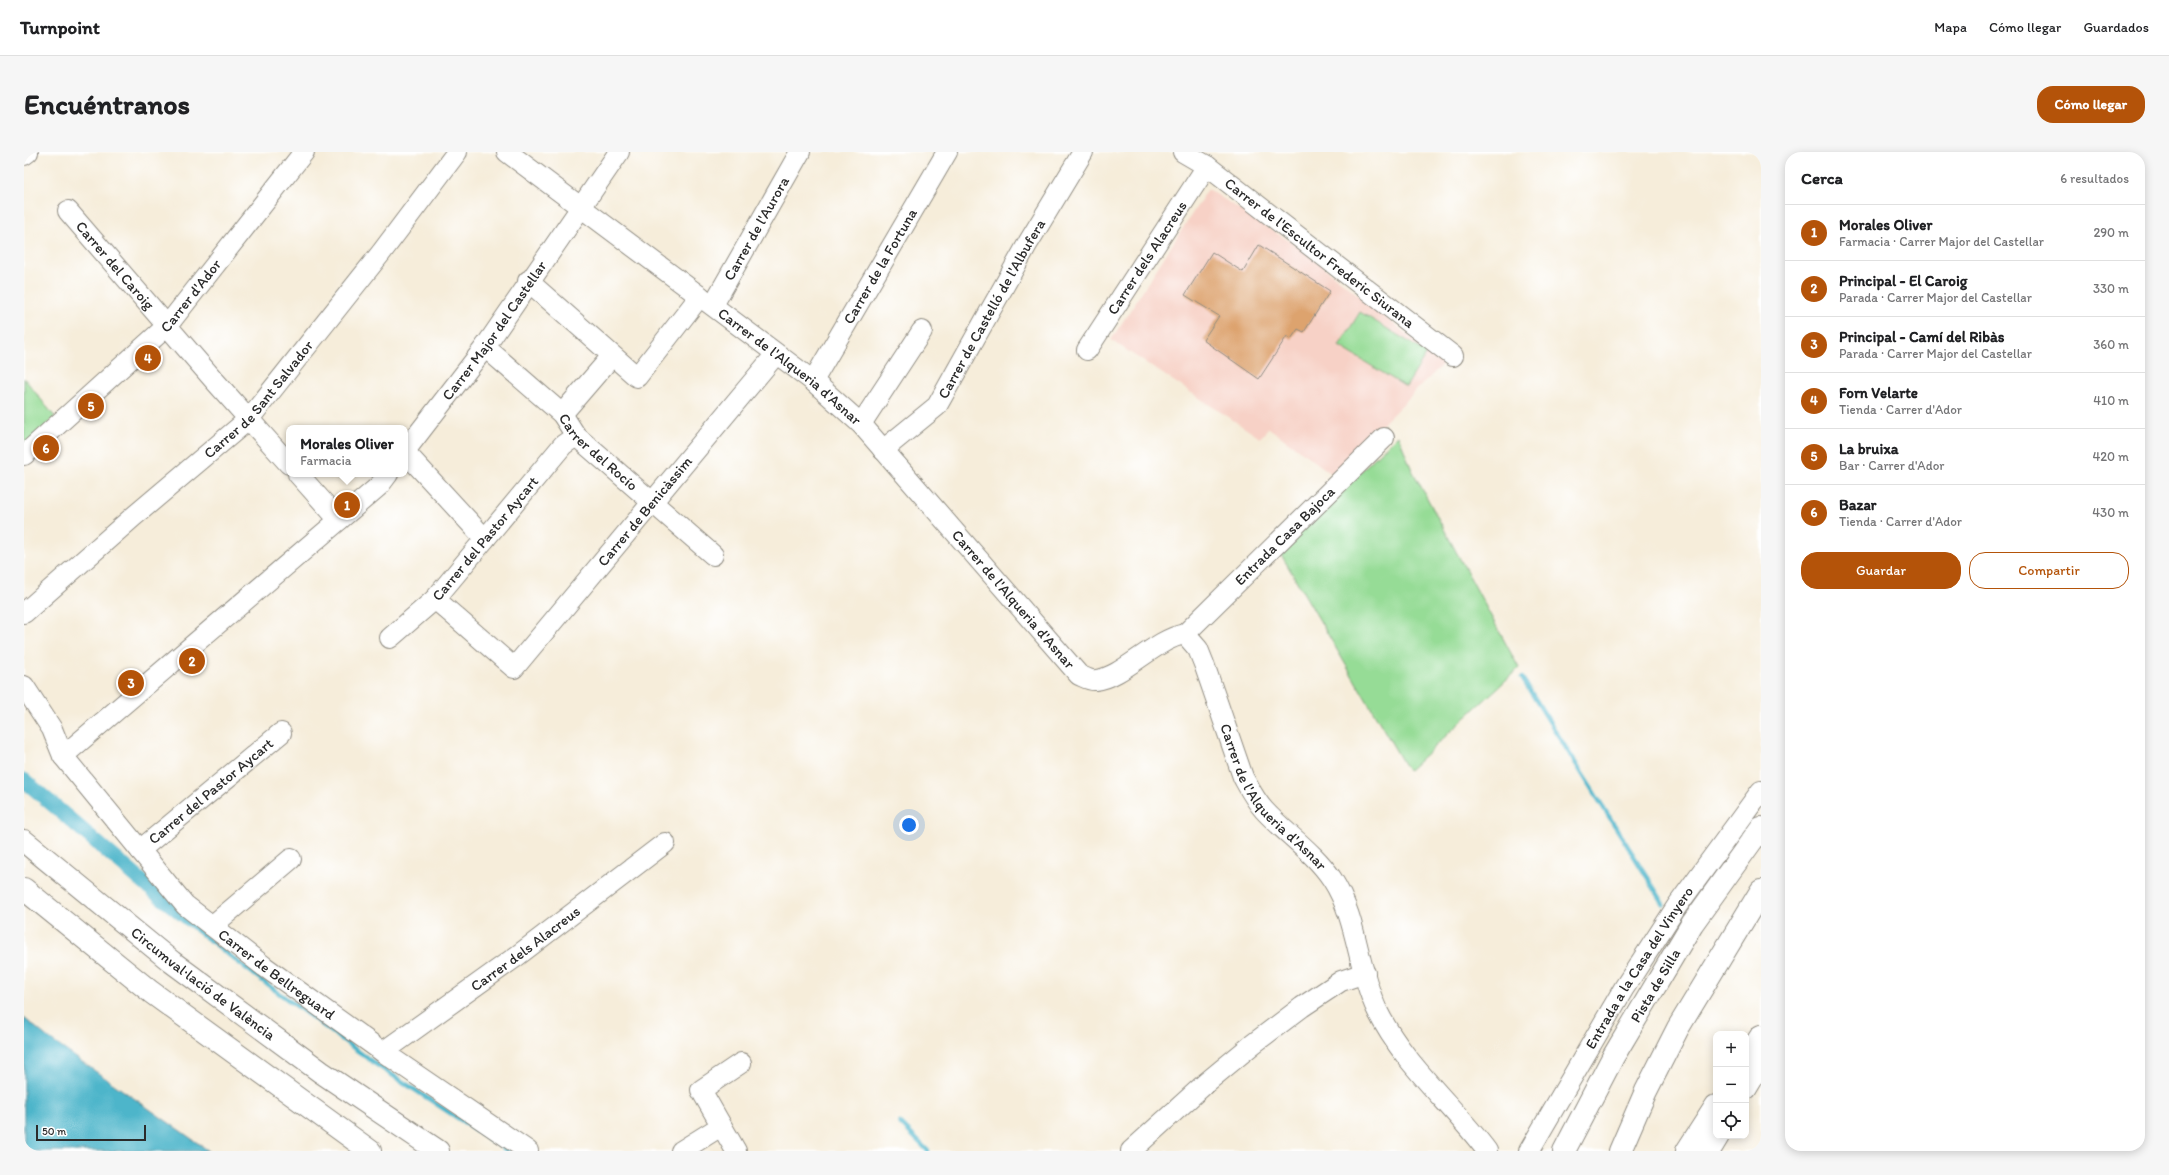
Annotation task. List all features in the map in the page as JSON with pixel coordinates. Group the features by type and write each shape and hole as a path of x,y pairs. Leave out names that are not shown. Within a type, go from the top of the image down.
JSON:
{"highway":[{"name":"Pista de Silla","path":"1564,1151 1613,1058 1692,924 1761,828"},
{"name":"Circumval·lació de València","path":"24,841 172,962 321,1072 388,1119 438,1151"},
{"path":"24,889 151,992 370,1151"},
{"path":"1620,1151 1646,1091 1678,1028 1761,891"},
{"path":"1749,1054 1761,1036"},
{"path":"1749,1083 1761,1063"},
{"path":"1687,1151 1713,1111"},
{"path":"1709,1151 1716,1139"}],"street":[{"path":"24,155 28,152"},
{"name":"Carrer d'Ador","path":"24,455 167,326 304,152"},
{"name":"Carrer de Sant Salvador","path":"24,613 249,419 380,253 457,152"},
{"name":"Carrer de l'Alqueria d'Asnar","path":"508,152 813,381 861,424 1079,675 1096,680 1111,675 1158,645 1185,634 1195,644 1204,664 1243,777 1264,809 1316,860 1332,879 1346,906 1369,993 1386,1027 1409,1059 1487,1151"},
{"name":"Carrer Major del Castellar","path":"408,447 485,346 528,281 581,208 619,152"},
{"name":"Carrer de l'Aurora","path":"612,356 637,377 707,301 800,152"},
{"name":"Carrer de la Fortuna","path":"813,381 948,152"},
{"name":"Carrer de Castelló de l'Albufera","path":"883,450 937,406 1028,243 1083,152"},
{"name":"Carrer de l'Escultor Frederic Siurana","path":"1183,152 1207,166 1453,356"},
{"name":"Carrer dels Alacreus","path":"1087,350 1207,166"},
{"name":"Carrer del Caroig","path":"68,211 286,461"},
{"path":"528,281 612,356 562,414"},
{"path":"861,424 922,331"},
{"name":"Carrer del Rocío","path":"485,346 562,414 576,436 653,501 714,556"},
{"name":"Carrer de Benicàssim","path":"435,600 514,668 776,354"},
{"name":"Carrer del Pastor Aycart","path":"390,638 435,600 563,444 576,436"},
{"name":"Entrada Casa Bajoca","path":"1185,634 1384,438"},
{"path":"408,454 485,539"},
{"path":"301,477 339,520"},
{"path":"63,756 379,486 386,477"},
{"name":"Carrer de Bellreguard","path":"24,686 52,729 63,756 185,905 265,967 383,1052 528,1151"},
{"name":"Carrer del Pastor Aycart","path":"140,850 282,733"},
{"name":"Entrada a la Casa del Vinyero","path":"1530,1151 1624,988 1677,906 1761,791"},
{"name":"Carrer dels Alacreus","path":"383,1052 517,956 665,843"},
{"path":"212,926 291,859"},
{"path":"1131,1151 1207,1082 1260,1039 1341,981 1364,973"},
{"path":"736,1151 701,1090 741,1063"},
{"path":"681,1151 721,1126"}],"shaded area":[{"path":"1208,189 1303,250 1443,364 1332,474 1269,428 1260,438 1111,340"}],"green space":[{"path":"1360,312 1427,353 1406,387 1339,346"},
{"path":"24,378 55,417 24,448"},
{"path":"1398,435 1412,470 1519,668 1408,771 1279,551"}],"water":[{"path":"24,1018 50,1039 209,1151 24,1151"}],"pier":[{"path":"24,1016 51,1037 211,1151 50,1039"}],"building":[{"path":"1259,245 1330,291 1304,332 1298,329 1291,339 1287,336 1259,379 1203,340 1219,316 1185,295 1212,252 1243,272"}],"waterway":[{"path":"1522,678 1664,904"},
{"path":"24,780 151,889 189,919"},
{"path":"24,786 148,893 268,985 374,1063 508,1151"},
{"path":"900,1123 928,1151"}],"place":[{"name":"Forn Velarte","path":"148,358"},
{"name":"La bruixa","path":"91,406"},
{"name":"Bazar","path":"46,448"},
{"name":"Morales Oliver","path":"347,505"},
{"name":"Principal - El Caroig","path":"192,661"},
{"name":"Principal - Camí del Ribàs","path":"131,683"}]}
